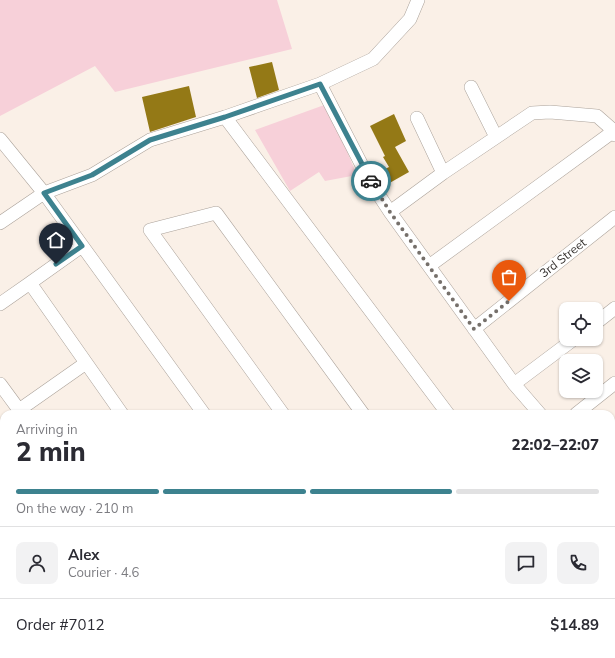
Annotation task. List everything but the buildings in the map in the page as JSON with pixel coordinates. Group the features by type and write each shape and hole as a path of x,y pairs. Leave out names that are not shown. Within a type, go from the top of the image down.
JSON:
{"street":[{"path":"0,223 44,193 92,175 150,140 225,117 320,84 373,59 410,19 418,0"},
{"path":"320,84 371,183 390,212 514,384 537,410"},
{"path":"471,87 496,137"},
{"path":"390,212 443,173 532,113 550,112 597,116 614,133 429,266"},
{"path":"225,117 445,410"},
{"path":"417,118 443,173"},
{"path":"1,141 44,193 201,410"},
{"path":"280,410 150,230 216,212 360,410"},
{"name":"3rd Street","path":"474,329 615,217"},
{"path":"0,304 82,246"},
{"path":"30,283 119,410"},
{"path":"603,317 615,308"},
{"path":"514,384 565,346"},
{"path":"24,410 86,363"},
{"path":"581,410 615,383"},
{"path":"0,384 20,410"}],"shaded area":[{"path":"0,0 277,0 292,49 115,92 95,66 0,116"},
{"path":"327,104 357,175 325,181 319,172 290,191 255,130"}],"way so far":[{"path":"371,181 390,212 474,329 509,301"}],"route":[{"path":"56,264 82,246 44,193 92,175 150,140 225,117 320,84 371,181"}]}
